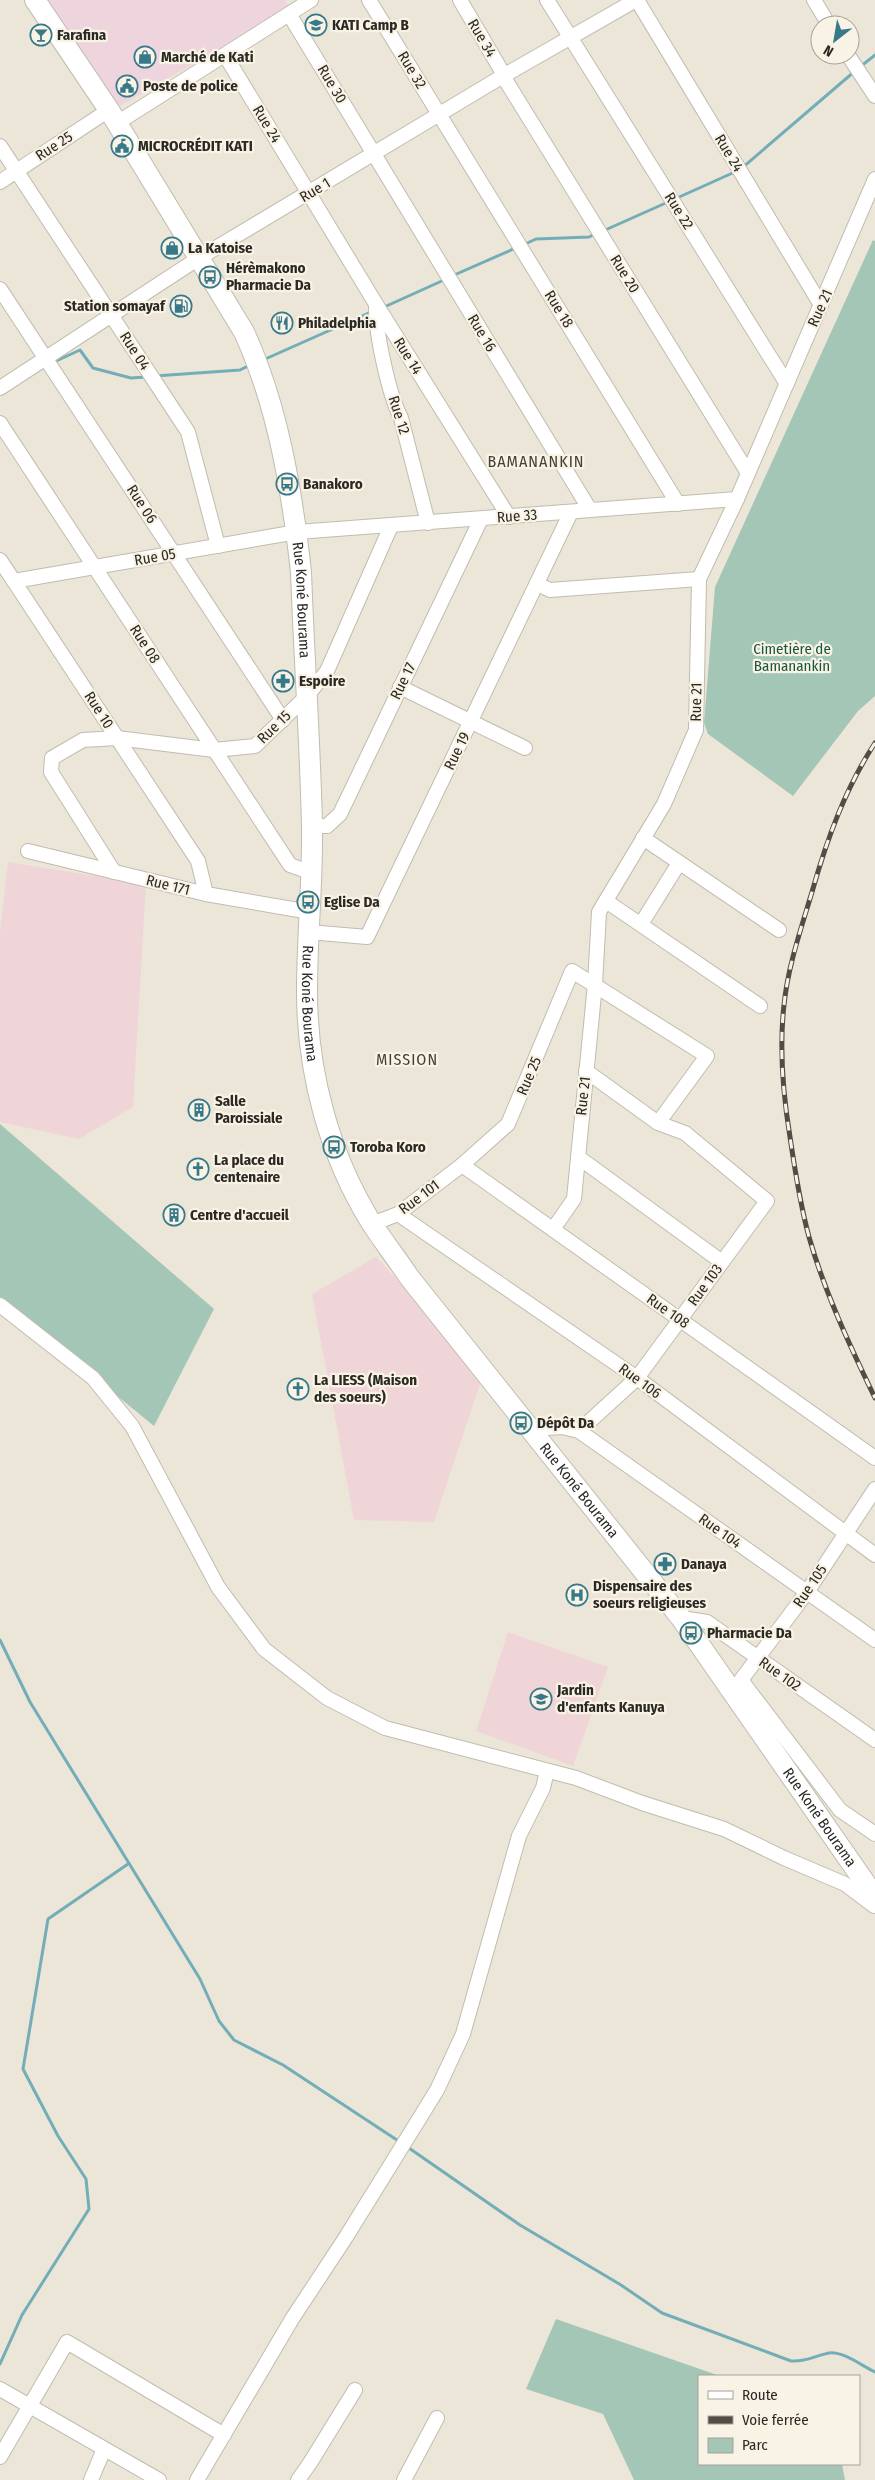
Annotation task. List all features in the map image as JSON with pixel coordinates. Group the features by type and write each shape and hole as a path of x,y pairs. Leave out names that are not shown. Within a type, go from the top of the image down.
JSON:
{"highway":[{"name":"Rue Koné Bourama","path":"35,0 113,117 244,332 257,362 282,453 301,572 307,696 312,826 307,992 309,1026 318,1088 327,1125 350,1182 372,1224 409,1277 681,1618 875,1897"}],"street":[{"name":"Rue 25","path":"0,182 16,171 224,55 311,0"},
{"name":"Rue 32","path":"369,0 439,115"},
{"name":"Rue 34","path":"460,0 503,76"},
{"name":"Rue 22","path":"547,0 787,384"},
{"name":"Rue 1","path":"0,388 199,258 374,155 503,76 636,0"},
{"name":"Rue 24","path":"636,0 821,305"},
{"path":"814,0 823,15"},
{"name":"Rue 30","path":"289,14 374,155"},
{"name":"Rue 24","path":"224,55 309,193"},
{"path":"855,65 875,96"},
{"name":"Rue 20","path":"503,76 748,473"},
{"name":"Rue 18","path":"439,115 678,504"},
{"name":"Rue 04","path":"0,146 188,432 218,546"},
{"name":"Rue 16","path":"374,155 590,510"},
{"name":"Rue 21","path":"553,1229 574,1199 599,912 664,804 696,730 699,579 737,499 875,179"},
{"name":"Rue 14","path":"309,193 509,517"},
{"name":"Rue 06","path":"0,289 283,720"},
{"name":"Rue 12","path":"377,306 386,372 401,418 428,523"},
{"name":"Rue 08","path":"0,423 290,865 312,873"},
{"name":"Rue 33","path":"296,532 737,499"},
{"name":"Rue 19","path":"309,932 367,937 571,512"},
{"name":"Rue 17","path":"312,826 327,826 340,814 481,519"},
{"name":"Rue 15","path":"114,872 51,772 52,758 84,740 117,738 214,750 255,746 307,696 327,671 391,526"},
{"name":"Rue 05","path":"14,581 296,532"},
{"name":"Rue 10","path":"0,560 198,861 206,894"},
{"path":"537,584 550,590 699,579"},
{"path":"400,687 525,748"},
{"path":"643,838 779,930"},
{"name":"Rue 171","path":"28,851 206,894 310,912"},
{"path":"641,924 679,863"},
{"path":"606,901 760,1006"},
{"name":"Rue 25","path":"462,1165 508,1124 572,971 594,984"},
{"path":"586,1071 658,1123 707,1056 594,984"},
{"name":"Rue 103","path":"579,1431 637,1378 767,1201 685,1133 658,1123"},
{"path":"578,1157 722,1262"},
{"name":"Rue 101","path":"372,1224 398,1214 462,1165"},
{"name":"Rue 108","path":"462,1165 875,1458"},
{"name":"Rue 106","path":"398,1214 637,1378 875,1555"},
{"path":"0,1305 93,1378 132,1426 218,1587 264,1649 327,1698 385,1728 576,1778 642,1803 724,1828 784,1858 846,1884 875,1907"},
{"name":"Rue 104","path":"531,1429 562,1427 579,1431 875,1640"},
{"name":"Rue 105","path":"875,1489 844,1533 807,1592 741,1680 840,1810 875,1834"},
{"name":"Rue 102","path":"681,1618 707,1622 875,1740"},
{"path":"196,2480 296,2312 346,2237 437,2090 463,2034 519,1836 543,1788 547,1771"},
{"path":"0,2457 67,2342 224,2435"},
{"path":"0,2389 158,2480"},
{"path":"298,2480 355,2390"},
{"path":"404,2480 437,2418"},
{"path":"91,2480 104,2449"}],"shaded area":[{"name":"Marché de Kati","path":"47,0 285,0 290,8 120,106"},
{"path":"8,862 146,884 133,1107 79,1139 0,1122 0,931"},
{"path":"376,1257 409,1293 481,1381 434,1522 354,1520 312,1294"},
{"name":"Jardin d'enfants Kanuya","path":"508,1632 608,1667 573,1766 476,1731"}],"green space":[{"name":"Cimetière de Bamanankin","path":"873,240 875,241 875,696 858,711 793,796 708,734 704,723 715,587"},
{"path":"0,1124 214,1309 154,1426 0,1300"},
{"path":"556,2319 717,2375 698,2375 698,2465 842,2465 845,2480 634,2480 603,2414 526,2389"}],"waterway":[{"path":"860,67 875,55"},
{"path":"742,168 855,71"},
{"path":"677,198 737,171"},
{"path":"603,231 668,202"},
{"path":"523,245 536,239 589,237 595,234"},
{"path":"452,276 518,247"},
{"path":"382,308 444,280"},
{"path":"263,360 371,312"},
{"path":"54,362 80,350 93,368 131,378 146,377"},
{"path":"155,376 240,370 250,365"},
{"path":"0,1640 30,1702 200,1979 219,2021 234,2040 283,2065 400,2142"},
{"path":"0,2364 22,2315 89,2209 86,2179 58,2136 23,2069 48,1919 128,1864"},
{"path":"406,2146 520,2225 621,2285 662,2313 791,2361 802,2361 823,2354 834,2353 840,2354 875,2372"}],"railway":[{"path":"875,743 846,796 818,872 795,948 784,1005 782,1038 782,1071 788,1121 798,1187 809,1237 830,1299 875,1398"}],"place":[{"name":"KATI Camp B","path":"316,25"},
{"name":"Farafina","path":"41,35"},
{"name":"Marché de Kati","path":"145,57"},
{"name":"Poste de police","path":"127,86"},
{"name":"MICROCRÉDIT KATI","path":"122,146"},
{"name":"La Katoise","path":"172,248"},
{"name":"Hérèmakono Pharmacie Da","path":"210,277"},
{"name":"Station somayaf","path":"181,306"},
{"name":"Philadelphia","path":"282,323"},
{"name":"Banakoro","path":"287,484"},
{"name":"Espoire","path":"283,681"},
{"name":"Eglise Da","path":"308,902"},
{"name":"Salle Paroissiale","path":"199,1110"},
{"name":"Toroba Koro","path":"334,1147"},
{"name":"La place du centenaire","path":"198,1169"},
{"name":"Centre d'accueil","path":"174,1215"},
{"name":"La LIESS (Maison des soeurs)","path":"298,1389"},
{"name":"Dépôt Da","path":"521,1423"},
{"name":"Danaya","path":"665,1564"},
{"name":"Dispensaire des soeurs religieuses","path":"577,1595"},
{"name":"Pharmacie Da","path":"691,1633"},
{"name":"Jardin d'enfants Kanuya","path":"541,1699"}],"district":[{"name":"BAMANANKIN","path":"536,461"},
{"name":"MISSION","path":"407,1059"}]}
